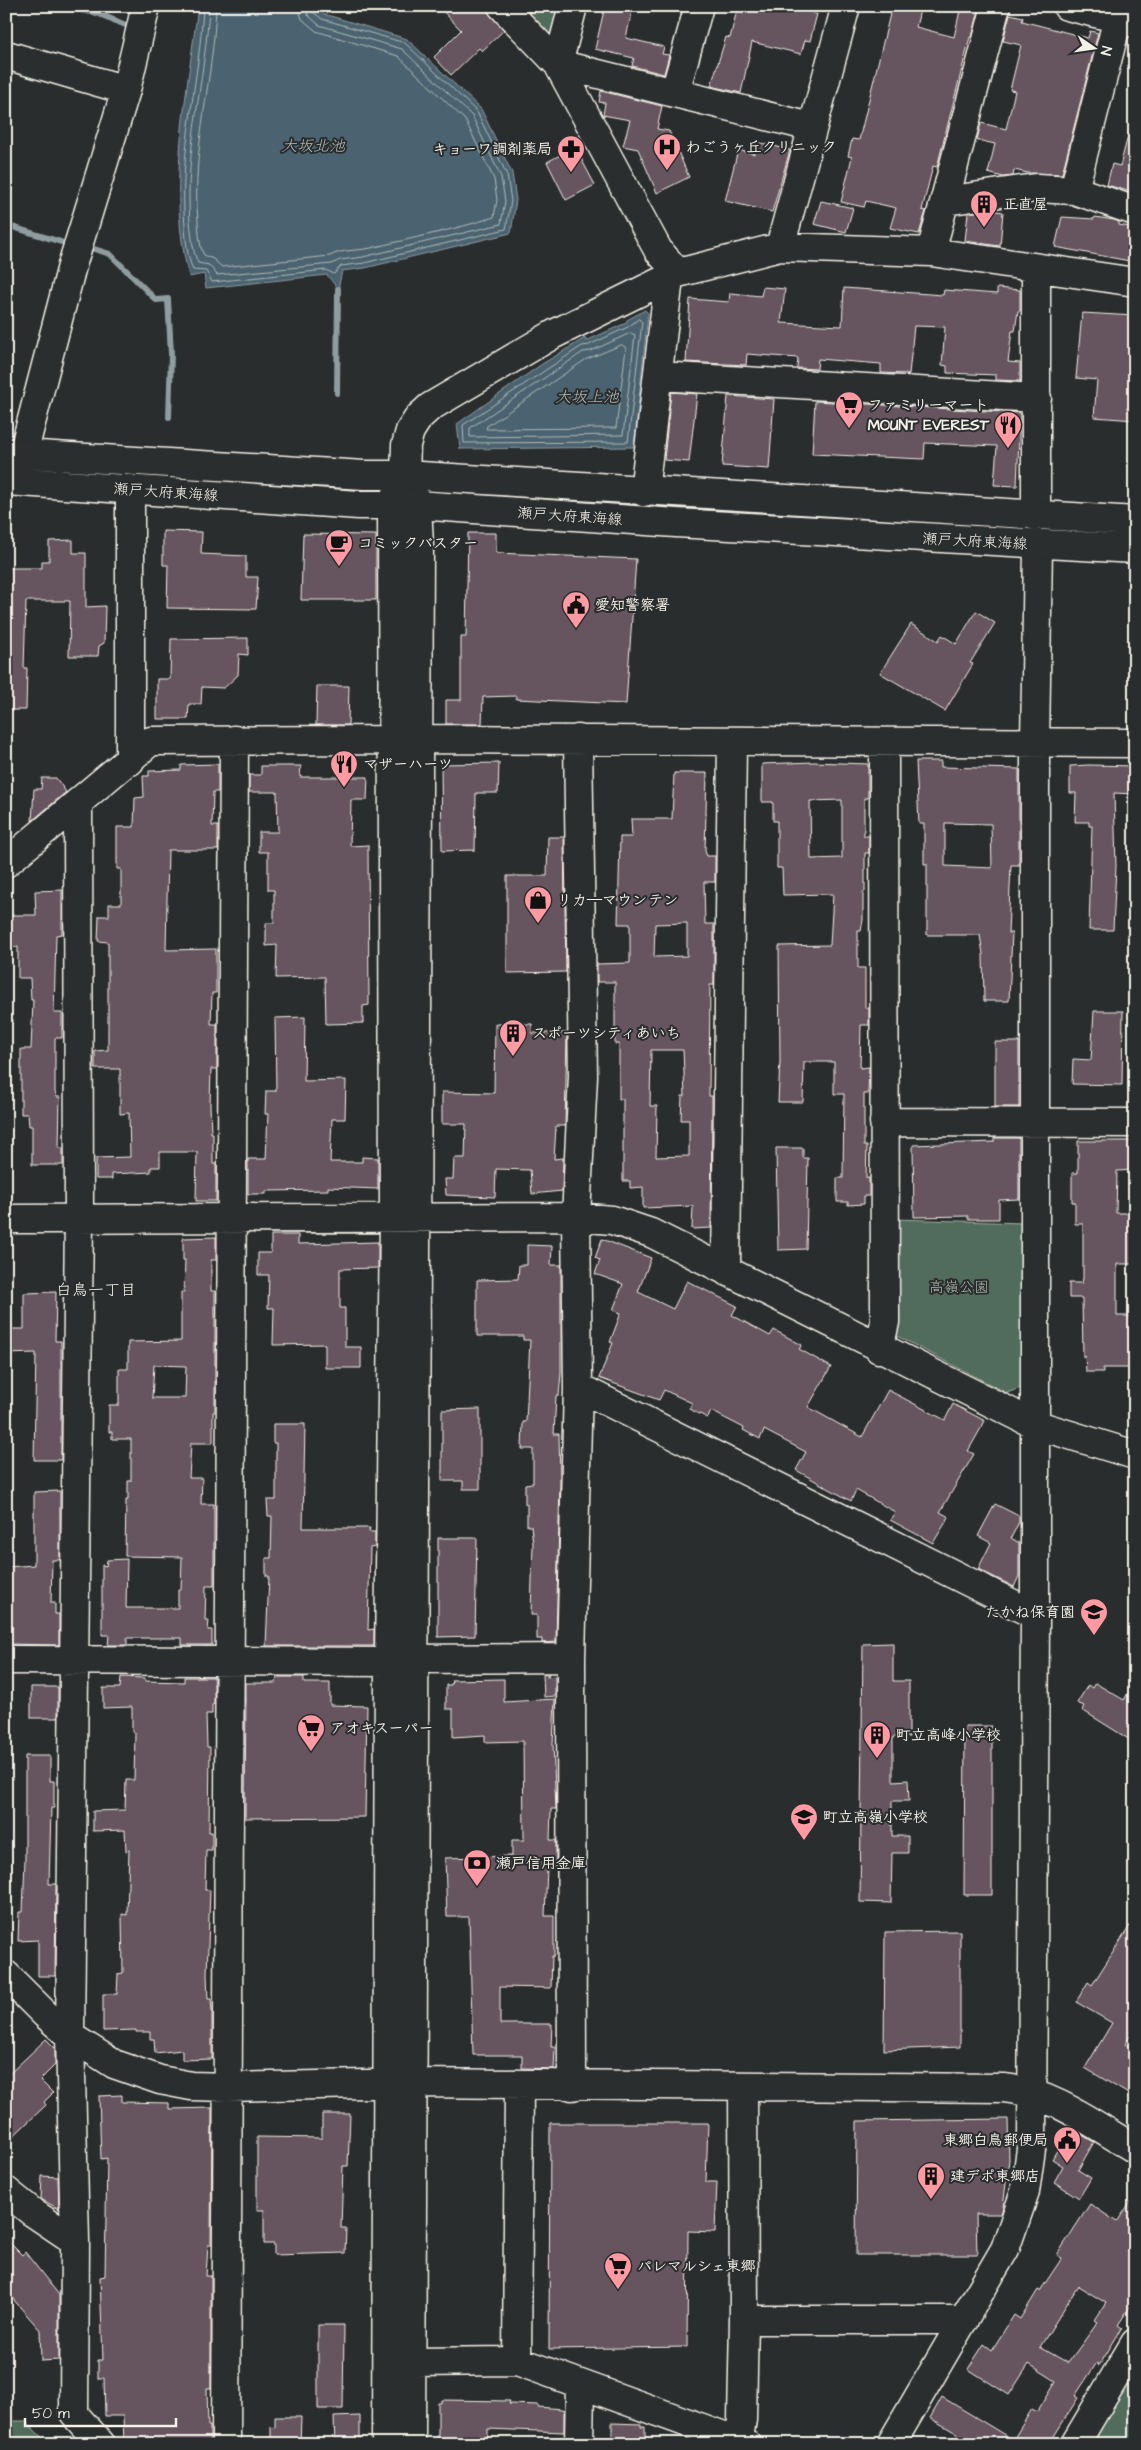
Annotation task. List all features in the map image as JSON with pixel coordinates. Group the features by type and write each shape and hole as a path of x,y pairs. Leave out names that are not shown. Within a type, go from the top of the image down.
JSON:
{"street":[{"path":"15,453 126,90 146,6"},
{"path":"502,6 558,64 673,276 644,492"},
{"path":"558,64 573,6"},
{"path":"675,92 698,6"},
{"path":"780,247 811,127 846,6"},
{"path":"931,252 996,6"},
{"path":"1067,6 1125,16 1074,190"},
{"path":"6,55 126,90"},
{"path":"558,64 811,127"},
{"path":"945,201 1036,188 1074,190 1135,211"},
{"path":"386,2444 399,2084 405,1217 405,475 406,445 410,431 418,417 430,407 554,334 673,276 780,247 931,252 1135,282"},
{"path":"1036,268 1036,516"},
{"path":"659,376 1037,398"},
{"name":"瀬戸大府東海線","path":"15,453 364,475 405,475 644,492 1135,521"},
{"name":"瀬戸大府東海線","path":"6,481 360,505 405,505 1038,545 1135,549"},
{"path":"130,489 130,761"},
{"path":"891,2444 1005,2249 1021,2210 1030,2168 1035,1615 1035,744 1038,545"},
{"path":"572,2086 571,1658 578,1387 576,1217 583,1076 578,739"},
{"path":"6,863 78,804 92,790 130,761 151,741 578,739 884,743 1135,743"},
{"path":"226,2444 234,740"},
{"path":"726,1271 732,741"},
{"path":"880,1349 885,1322 884,743"},
{"path":"78,804 79,1218 70,2036 75,2241 74,2414 100,2444"},
{"path":"884,1122 1135,1123"},
{"path":"6,1219 576,1217 612,1220 634,1226 1034,1424 1135,1454"},
{"path":"578,1387 1035,1615"},
{"path":"6,1660 74,1659 231,1662 571,1658"},
{"path":"6,1974 46,2015 70,2036 114,2064 160,2080 191,2086 399,2084 1004,2088 1032,2092 1048,2098 1135,2149"},
{"path":"399,2084 411,2362 411,2444"},
{"path":"517,2361 519,2086"},
{"path":"411,2362 517,2361 741,2442 744,2320 743,2086"},
{"path":"6,2191 32,2212 75,2241"},
{"path":"744,2320 964,2320"},
{"path":"1078,2443 1135,2342"},
{"path":"579,2444 580,2385"}],"green space":[{"path":"521,6 570,6 561,38 549,36"},
{"name":"高嶺公園","path":"894,1219 1023,1223 1023,1387 1007,1393 893,1334"},
{"path":"1135,2366 1135,2444 1109,2444 1093,2435"},
{"path":"6,2421 25,2421 49,2444 6,2444"}],"water":[{"name":"大坂北池","path":"198,6 314,6 324,14 407,39 481,109 512,173 516,200 511,233 365,268 342,271 338,289 327,275 206,288 204,274 189,277 182,244 179,176 184,108"},
{"name":"大坂上池","path":"645,310 648,313 634,447 460,449 457,424 542,364 585,338 586,341 626,323 627,320"}],"building":[{"path":"438,6 483,6 504,30 482,51 479,48 451,75 434,57 461,30"},
{"path":"605,6 633,6 626,38 664,47 662,54 669,55 664,74 632,66 634,58 595,49"},
{"path":"738,6 786,6 817,14 810,41 805,40 801,54 752,42 741,93 711,86 726,37 730,38"},
{"path":"892,6 921,6 916,27 954,37 961,6 980,7 972,37 970,37 937,167 933,166 922,210 926,211 919,234 890,228 896,208 866,201 864,207 841,202 852,157 848,156 852,139 859,140"},
{"path":"1010,14 1023,17 1022,21 1088,38 1090,31 1098,33 1062,174 1028,173 1014,170 1013,176 1003,177 988,173 995,144 977,140 981,123 1006,129 1015,91 1010,90 1021,45 1003,41"},
{"path":"601,91 662,106 657,129 669,131 689,177 657,193 638,149 623,146 630,120 603,115 605,103 599,102"},
{"path":"1129,132 1135,133 1135,193 1107,185 1112,164 1120,166"},
{"path":"757,142 790,150 772,212 725,201 738,150 754,154"},
{"name":"キョーワ調剤薬局","path":"575,147 595,185 566,200 547,162"},
{"path":"821,201 853,208 846,232 814,224"},
{"name":"正直屋","path":"989,210 1003,212 1000,246 965,241 968,213"},
{"path":"1062,217 1094,219 1095,217 1114,220 1119,222 1119,225 1135,228 1135,262 1055,247"},
{"path":"763,287 785,289 781,323 842,326 844,288 943,295 944,290 997,294 997,288 1020,290 1020,311 1018,311 1015,331 1012,331 1008,362 1020,363 1020,381 996,380 996,375 947,373 947,366 942,365 945,327 914,326 909,374 881,373 881,364 818,359 817,369 797,368 798,358 747,354 746,365 686,362 690,299 729,302 730,293 761,296"},
{"path":"1082,313 1135,316 1135,420 1094,417 1097,380 1076,378"},
{"path":"671,392 697,394 689,462 664,460"},
{"path":"728,396 774,399 769,469 722,466"},
{"path":"815,401 1020,413 1017,486 994,485 997,446 925,443 924,459 812,454"},
{"path":"163,531 202,532 201,554 246,556 246,577 258,577 256,609 167,608 168,565 163,565"},
{"name":"愛知警察署","path":"468,533 496,533 496,553 636,559 626,704 516,699 516,696 483,697 482,724 446,724 446,700 461,700 461,637 466,637"},
{"name":"コミックバスター","path":"303,534 376,535 376,600 301,600"},
{"path":"73,540 73,553 86,553 86,607 105,606 104,643 99,646 98,656 69,656 70,601 26,601 24,668 27,668 26,710 6,710 6,568 42,568 42,561 49,561 49,541"},
{"path":"976,611 995,623 970,663 973,664 945,711 880,673 911,624 938,641 942,635 956,644"},
{"path":"248,638 248,655 239,654 238,675 224,688 202,687 201,704 189,704 188,719 157,719 157,679 170,679 171,639"},
{"path":"317,686 349,686 348,725 316,725"},
{"path":"916,761 941,761 941,767 1019,769 1019,865 1011,865 1008,933 1012,933 1009,1001 984,1001 983,954 980,935 927,935 927,864 924,864 924,824 919,824","holes":["945,823 991,824 992,868 945,866"]},
{"path":"813,762 868,764 868,798 864,798 864,836 869,836 869,853 865,853 863,920 861,931 858,931 858,968 865,968 865,1008 869,1008 869,1025 861,1025 860,1068 869,1067 868,1094 864,1094 864,1146 867,1146 866,1178 869,1178 869,1196 864,1196 864,1204 848,1205 848,1202 837,1202 837,1178 843,1178 844,1094 834,1094 834,1062 804,1062 803,1102 778,1102 780,1061 779,946 830,945 833,894 783,895 782,868 777,868 777,821 773,821 773,802 762,802 762,764","holes":["842,800 842,858 811,859 810,801"]},
{"path":"499,763 498,793 476,793 475,850 442,851 441,764"},
{"path":"218,764 218,792 213,792 212,826 218,826 218,850 168,850 166,950 216,949 216,993 212,993 211,1024 217,1024 217,1069 211,1069 210,1105 211,1133 213,1133 213,1164 216,1164 216,1201 196,1201 197,1152 160,1152 160,1167 151,1167 151,1172 112,1174 112,1179 96,1179 96,1158 130,1157 129,1113 120,1114 120,1069 95,1069 95,1051 108,1050 108,942 98,941 99,916 109,916 109,904 121,904 121,869 117,869 117,827 134,827 135,798 144,797 143,776 149,776 149,771 181,770 181,765"},
{"path":"261,766 301,766 300,777 368,777 367,800 351,800 350,846 368,845 369,1005 363,1006 363,1023 326,1024 325,977 276,978 277,945 266,946 266,923 274,923 274,890 268,890 268,852 259,852 259,832 278,832 277,792 249,792 249,775 261,775"},
{"path":"1070,766 1135,766 1135,794 1114,793 1116,866 1113,930 1089,930 1092,826 1089,826 1089,822 1075,822 1076,793 1070,793"},
{"path":"674,773 707,773 705,851 707,856 715,856 715,882 704,882 705,924 714,924 714,985 710,985 709,1096 712,1096 711,1228 692,1229 693,1206 643,1208 643,1187 630,1188 630,1181 623,1181 623,1099 619,1099 619,1044 615,1044 615,982 597,982 597,964 630,963 630,924 618,924 620,837 632,837 631,819 672,819","holes":["687,923 687,956 654,957 655,924","651,1050 683,1050 685,1096 682,1096 681,1120 689,1120 689,1156 656,1157 657,1106 650,1106"]},
{"path":"42,778 56,778 66,792 32,821 34,789 41,789"},
{"name":"リカ―マウンテン","path":"548,837 564,837 566,972 507,973 507,876 547,876"},
{"path":"62,890 62,934 56,935 54,1013 62,1013 62,1038 55,1038 55,1092 57,1097 60,1097 59,1148 63,1148 63,1165 32,1165 32,1126 29,1126 28,1114 21,1114 21,1049 31,1049 33,1000 31,1000 30,978 18,978 18,947 6,948 6,915 36,915 35,891"},
{"path":"1094,1011 1123,1011 1122,1085 1072,1084 1073,1059 1091,1060"},
{"path":"305,1017 304,1081 346,1080 345,1119 332,1119 330,1162 362,1162 362,1157 378,1158 378,1189 328,1187 328,1190 266,1191 266,1194 248,1194 248,1159 266,1159 268,1114 265,1114 266,1091 276,1091 275,1018"},
{"path":"495,1024 532,1024 532,1033 567,1033 565,1126 556,1126 554,1159 563,1158 562,1191 532,1194 530,1170 496,1169 495,1197 446,1195 445,1179 453,1179 454,1158 465,1158 466,1124 442,1124 442,1092 494,1093"},
{"path":"995,1042 1019,1042 1019,1107 995,1107"},
{"path":"994,1138 1019,1138 1019,1199 999,1200 999,1219 968,1219 968,1216 914,1217 913,1145 994,1142"},
{"path":"1078,1141 1135,1141 1135,1170 1117,1171 1116,1213 1135,1213 1135,1264 1117,1264 1117,1316 1135,1316 1135,1368 1103,1368 1103,1372 1086,1372 1085,1356 1083,1357 1082,1298 1069,1298 1069,1283 1082,1283 1083,1278 1083,1224 1075,1224 1075,1202 1072,1202 1072,1173 1078,1173"},
{"path":"776,1148 803,1148 803,1158 808,1158 806,1249 778,1250"},
{"path":"271,1235 298,1235 298,1244 378,1242 378,1268 340,1269 340,1308 345,1308 345,1347 361,1347 361,1368 325,1368 325,1344 273,1345 274,1308 268,1308 269,1275 258,1275 258,1253 271,1253"},
{"path":"216,1237 216,1260 211,1260 211,1291 215,1291 215,1412 213,1412 213,1443 191,1443 189,1478 202,1478 201,1504 214,1504 214,1586 206,1586 205,1620 209,1620 208,1630 212,1630 212,1645 182,1645 182,1638 127,1638 127,1645 108,1645 109,1635 102,1635 102,1565 106,1566 107,1560 127,1559 126,1608 178,1608 178,1590 181,1590 182,1557 125,1556 126,1500 128,1500 128,1481 131,1481 131,1439 112,1439 112,1432 109,1432 109,1405 119,1405 119,1369 128,1369 128,1342 181,1341 181,1292 184,1292 185,1260 183,1260 183,1238","holes":["154,1365 186,1366 185,1398 152,1398"]},
{"path":"602,1239 651,1258 638,1292 673,1309 687,1281 737,1306 732,1315 770,1336 774,1330 802,1345 799,1349 831,1367 808,1407 862,1437 888,1390 945,1420 953,1404 985,1421 968,1451 974,1454 940,1512 949,1517 933,1543 890,1520 895,1512 856,1490 851,1501 796,1470 806,1452 764,1430 760,1439 743,1430 744,1428 711,1411 708,1418 689,1409 692,1403 664,1390 659,1400 599,1378 613,1343 610,1342 621,1313 613,1310 623,1284 595,1274 600,1260 595,1258"},
{"path":"527,1245 552,1246 551,1265 561,1265 561,1373 559,1396 556,1396 554,1434 559,1434 560,1483 556,1642 542,1643 542,1639 537,1639 537,1615 531,1615 533,1544 531,1526 527,1526 527,1504 525,1504 525,1484 533,1483 533,1449 522,1449 523,1422 526,1422 530,1340 523,1340 523,1336 477,1336 477,1280 518,1279 519,1265 527,1265"},
{"path":"56,1292 55,1341 61,1341 61,1460 34,1460 36,1353 6,1354 6,1329 24,1329 24,1293"},
{"path":"480,1409 480,1489 463,1489 463,1481 442,1481 442,1410"},
{"path":"273,1424 305,1424 303,1528 370,1528 369,1532 375,1532 375,1547 370,1548 368,1630 374,1629 374,1646 266,1646 269,1576 266,1576 266,1558 271,1558 272,1516 268,1516 267,1500 276,1500 276,1443 273,1443"},
{"path":"60,1491 60,1560 52,1560 51,1603 55,1603 55,1614 59,1614 59,1645 6,1644 6,1567 34,1565 34,1492"},
{"path":"995,1504 1019,1516 1019,1522 1011,1538 1019,1543 1019,1576 1014,1587 978,1569 991,1543 978,1536"},
{"path":"438,1538 477,1538 475,1636 438,1637"},
{"name":"町立高峰小学校","path":"893,1643 893,1681 909,1681 909,1737 893,1737 893,1781 908,1780 909,1801 892,1801 892,1836 908,1836 908,1853 892,1853 891,1903 860,1902 863,1644"},
{"path":"543,1674 549,1674 547,1677 555,1676 555,1696 544,1697"},
{"path":"121,1677 145,1678 145,1681 184,1682 184,1677 214,1677 212,1714 206,1714 207,1747 210,1747 209,1832 212,1832 212,1850 206,1850 205,1890 210,1890 207,1974 208,1999 211,1999 212,2011 212,2059 182,2060 182,2050 155,2053 154,2039 150,2039 150,2032 136,2032 136,2030 103,2031 103,1994 117,1994 118,1974 123,1973 122,1914 127,1915 129,1850 126,1851 125,1830 93,1831 93,1811 125,1810 126,1780 134,1780 135,1733 132,1732 132,1707 103,1708 103,1688 120,1688"},
{"path":"277,1677 304,1677 304,1683 330,1683 330,1705 367,1706 365,1817 245,1818 246,1683 276,1683"},
{"path":"504,1679 504,1702 555,1699 553,1744 556,1809 551,1809 550,1840 556,1840 556,1867 547,1867 545,1916 554,1916 554,1956 552,1956 551,1988 500,1987 500,2024 552,2024 551,2047 555,2047 554,2069 522,2068 522,2055 473,2055 469,1917 447,1917 445,1858 512,1856 512,1840 524,1840 523,1741 485,1742 485,1735 453,1737 453,1709 446,1709 446,1685 451,1685 452,1680"},
{"path":"1135,1681 1135,1743 1082,1710 1084,1706 1077,1703 1088,1685 1092,1688 1095,1683 1124,1700"},
{"path":"31,1687 58,1687 58,1718 31,1718"},
{"name":"町立高嶺小学校","path":"965,1726 992,1726 992,1895 964,1895"},
{"path":"25,1756 50,1756 50,1781 54,1781 54,1808 51,1808 49,1884 56,1884 55,1976 38,1976 38,1940 18,1941 19,1912 23,1912"},
{"path":"1135,1918 1135,2028 1125,2044 1135,2050 1135,2098 1085,2068 1112,2023 1076,2002 1088,1982 1092,1985"},
{"path":"960,1931 960,2047 884,2050 885,1932"},
{"path":"46,2039 55,2048 55,2065 40,2080 53,2093 44,2102 46,2105 6,2143 6,2077"},
{"path":"122,2095 122,2102 169,2103 169,2109 212,2108 211,2245 208,2245 206,2276 211,2276 211,2388 207,2388 210,2444 124,2444 123,2416 105,2416 104,2378 98,2378 98,2360 103,2360 100,2277 105,2276 107,2158 101,2159 99,2096"},
{"path":"322,2114 350,2114 348,2166 343,2166 341,2228 346,2228 345,2253 274,2255 274,2244 264,2244 264,2210 257,2210 257,2137 322,2138"},
{"name":"建デポ東郷店","path":"1008,2119 1009,2160 1003,2207 1001,2214 976,2214 977,2255 856,2255 857,2121"},
{"name":"パレマルシェ東郷","path":"550,2123 708,2123 706,2182 717,2182 715,2232 688,2231 687,2347 549,2349"},
{"path":"1070,2128 1094,2142 1078,2170 1091,2178 1079,2198 1054,2182 1063,2166 1052,2159"},
{"path":"42,2176 58,2177 59,2209 41,2199"},
{"path":"1135,2195 1135,2299 1118,2325 1122,2328 1099,2366 1096,2364 1075,2396 1078,2398 1049,2444 953,2444 958,2434 930,2418 942,2397 1013,2440 1032,2409 1037,2412 1056,2381 1029,2364 1009,2395 968,2369 984,2344 992,2350 1014,2315 1020,2319 1038,2290 1040,2291 1062,2258 1057,2255 1090,2204 1117,2222","holes":["1078,2286 1106,2303 1095,2320 1098,2322 1068,2363 1040,2347"]},
{"path":"6,2239 22,2255 25,2252 59,2295 59,2360 41,2361 40,2330 6,2291"},
{"path":"318,2325 344,2325 343,2409 318,2409"},
{"path":"441,2400 510,2401 509,2404 538,2405 538,2407 562,2409 564,2411 564,2432 488,2429 488,2444 438,2444 438,2403 441,2403"},
{"path":"360,2416 360,2444 335,2444 334,2417"},
{"path":"275,2417 301,2417 300,2444 271,2443 271,2427 275,2428"},
{"path":"612,2423 641,2424 641,2427 645,2427 645,2444 612,2444"}],"waterway":[{"path":"58,6 97,13 128,26"},
{"path":"6,225 61,242"},
{"path":"91,248 110,254 156,300 168,299 171,354 169,417"},
{"path":"337,393 338,289"}],"place":[{"name":"わごうヶ丘クリニック","path":"667,171"},
{"name":"キョーワ調剤薬局","path":"571,173"},
{"name":"正直屋","path":"984,228"},
{"name":"ファミリーマート","path":"849,429"},
{"name":"MOUNT EVEREST","path":"1008,449"},
{"name":"コミックバスター","path":"339,567"},
{"name":"愛知警察署","path":"576,629"},
{"name":"マザーハーツ","path":"344,788"},
{"name":"リカ―マウンテン","path":"538,924"},
{"name":"スポーツシティあいち","path":"513,1057"},
{"name":"たかね保育園","path":"1094,1636"},
{"name":"アオキスーパー","path":"311,1752"},
{"name":"町立高峰小学校","path":"877,1759"},
{"name":"町立高嶺小学校","path":"804,1841"},
{"name":"瀬戸信用金庫","path":"477,1887"},
{"name":"東郷白鳥郵便局","path":"1067,2164"},
{"name":"建デポ東郷店","path":"931,2200"},
{"name":"パレマルシェ東郷","path":"618,2290"}],"district":[{"name":"白鳥一丁目","path":"96,1289"}]}
